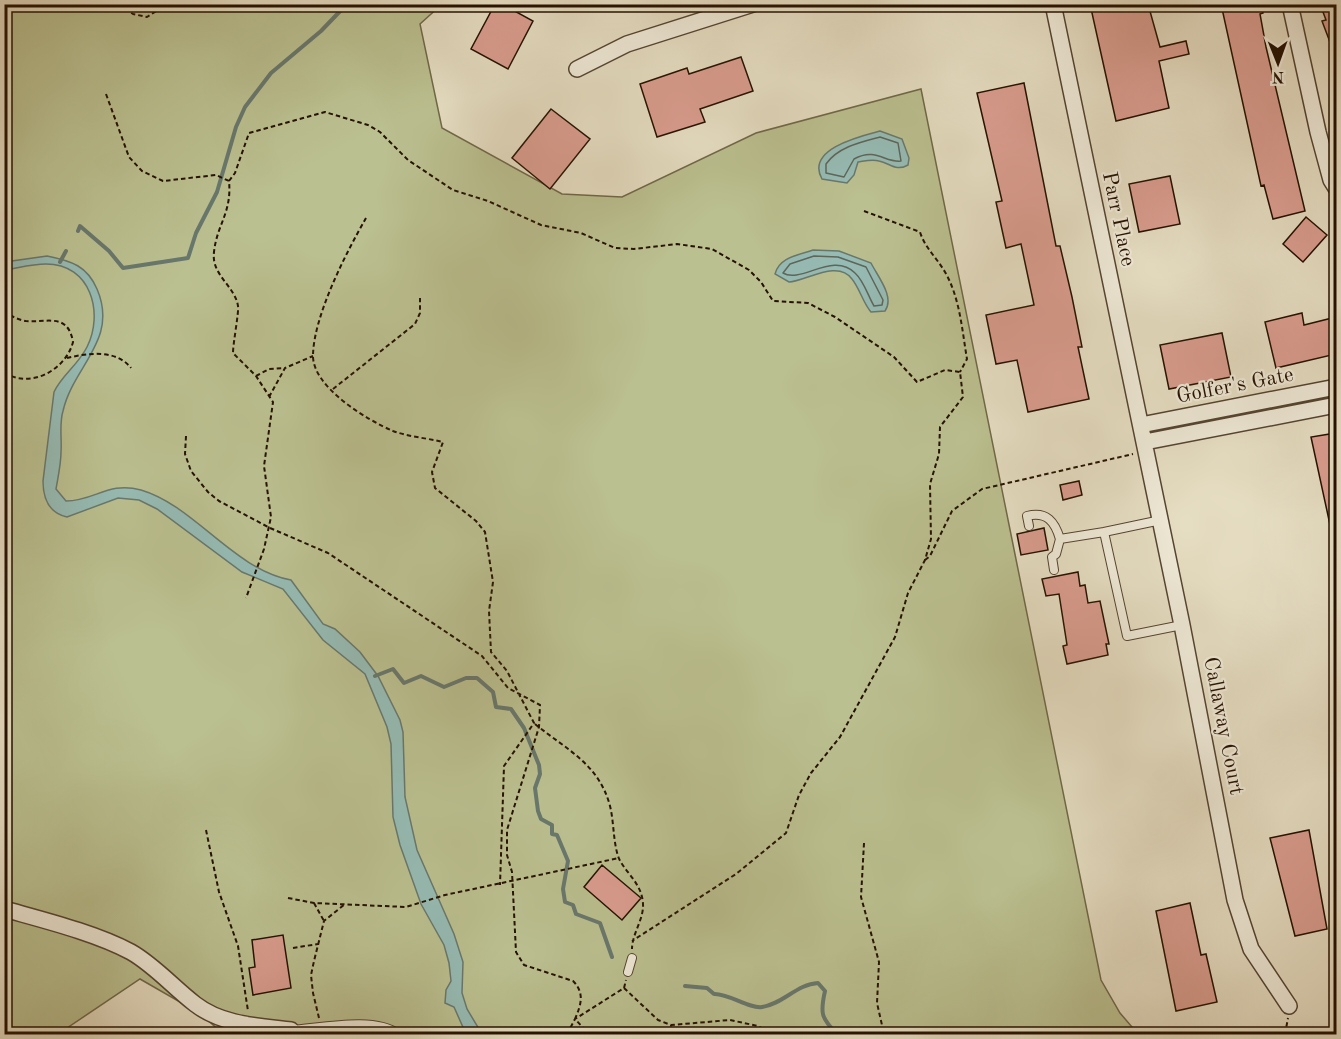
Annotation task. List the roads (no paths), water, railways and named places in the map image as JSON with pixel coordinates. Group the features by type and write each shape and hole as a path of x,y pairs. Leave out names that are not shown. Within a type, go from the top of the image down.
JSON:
{"street":[{"path":"577,69 627,44 753,4"},
{"name":"Parr Place","path":"1053,4 1146,447"},
{"path":"1290,4 1318,132 1331,180 1336,188"},
{"name":"Golfer's Gate","path":"1141,425 1336,387"},
{"name":"Golfer's Gate","path":"1146,447 1336,405"},
{"name":"Callaway Court","path":"1146,447 1235,900 1251,950 1289,1006"},
{"path":"4,909 115,944 142,959 195,1005 214,1016 251,1026 291,1030"}],"lane":[{"path":"1029,526 1027,516 1046,517 1056,525 1060,539 1056,554 1052,557 1054,570"},
{"path":"1060,539 1161,520"},
{"path":"1104,532 1127,636 1182,625"},
{"path":"628,972 632,958"},
{"path":"291,1030 376,1024 390,1028 398,1035"}],"water":[{"path":"880,131 902,139 909,158 908,165 900,168 876,160 863,161 858,162 854,175 847,183 822,179 819,169 821,160 828,152 849,140"},
{"path":"813,250 839,251 871,263 887,293 888,305 885,311 871,312 855,283 846,273 830,271 789,282 775,274 777,268 785,260"},
{"path":"47,256 64,260 83,270 93,281 102,307 99,338 68,395 63,411 56,489 66,501 119,488 141,490 161,498 251,564 270,574 291,580 323,624 335,629 360,652 378,676 400,720 403,732 405,797 417,850 454,934 463,962 462,993 467,1009 482,1034 466,1034 454,1007 445,1003 446,990 451,981 449,963 444,945 421,904 400,845 393,817 391,744 387,727 365,674 323,640 283,589 242,572 157,509 139,500 118,498 67,517 56,512 48,504 43,481 54,392 87,347 94,320 90,293 74,272 61,266 46,264 5,270 5,262"}],"waterway":[{"path":"78,231 80,226 109,251 123,268 188,258 196,233 217,192 236,127 245,107 271,73 321,31 347,4"},
{"path":"60,262 66,251"},
{"path":"375,676 393,669 404,683 421,676 444,687 466,678 477,678 493,692 496,707 511,709 524,728 539,765 540,774 535,788 538,811 541,819 552,825 552,834 557,835 568,861 563,889 565,902 573,905 576,914 600,923 612,957"},
{"path":"685,986 707,988 714,994 720,994 751,1006 762,1007 777,1002 803,987 818,983 825,991 823,1015 837,1034"},
{"path":"921,1034 930,1034"}]}
